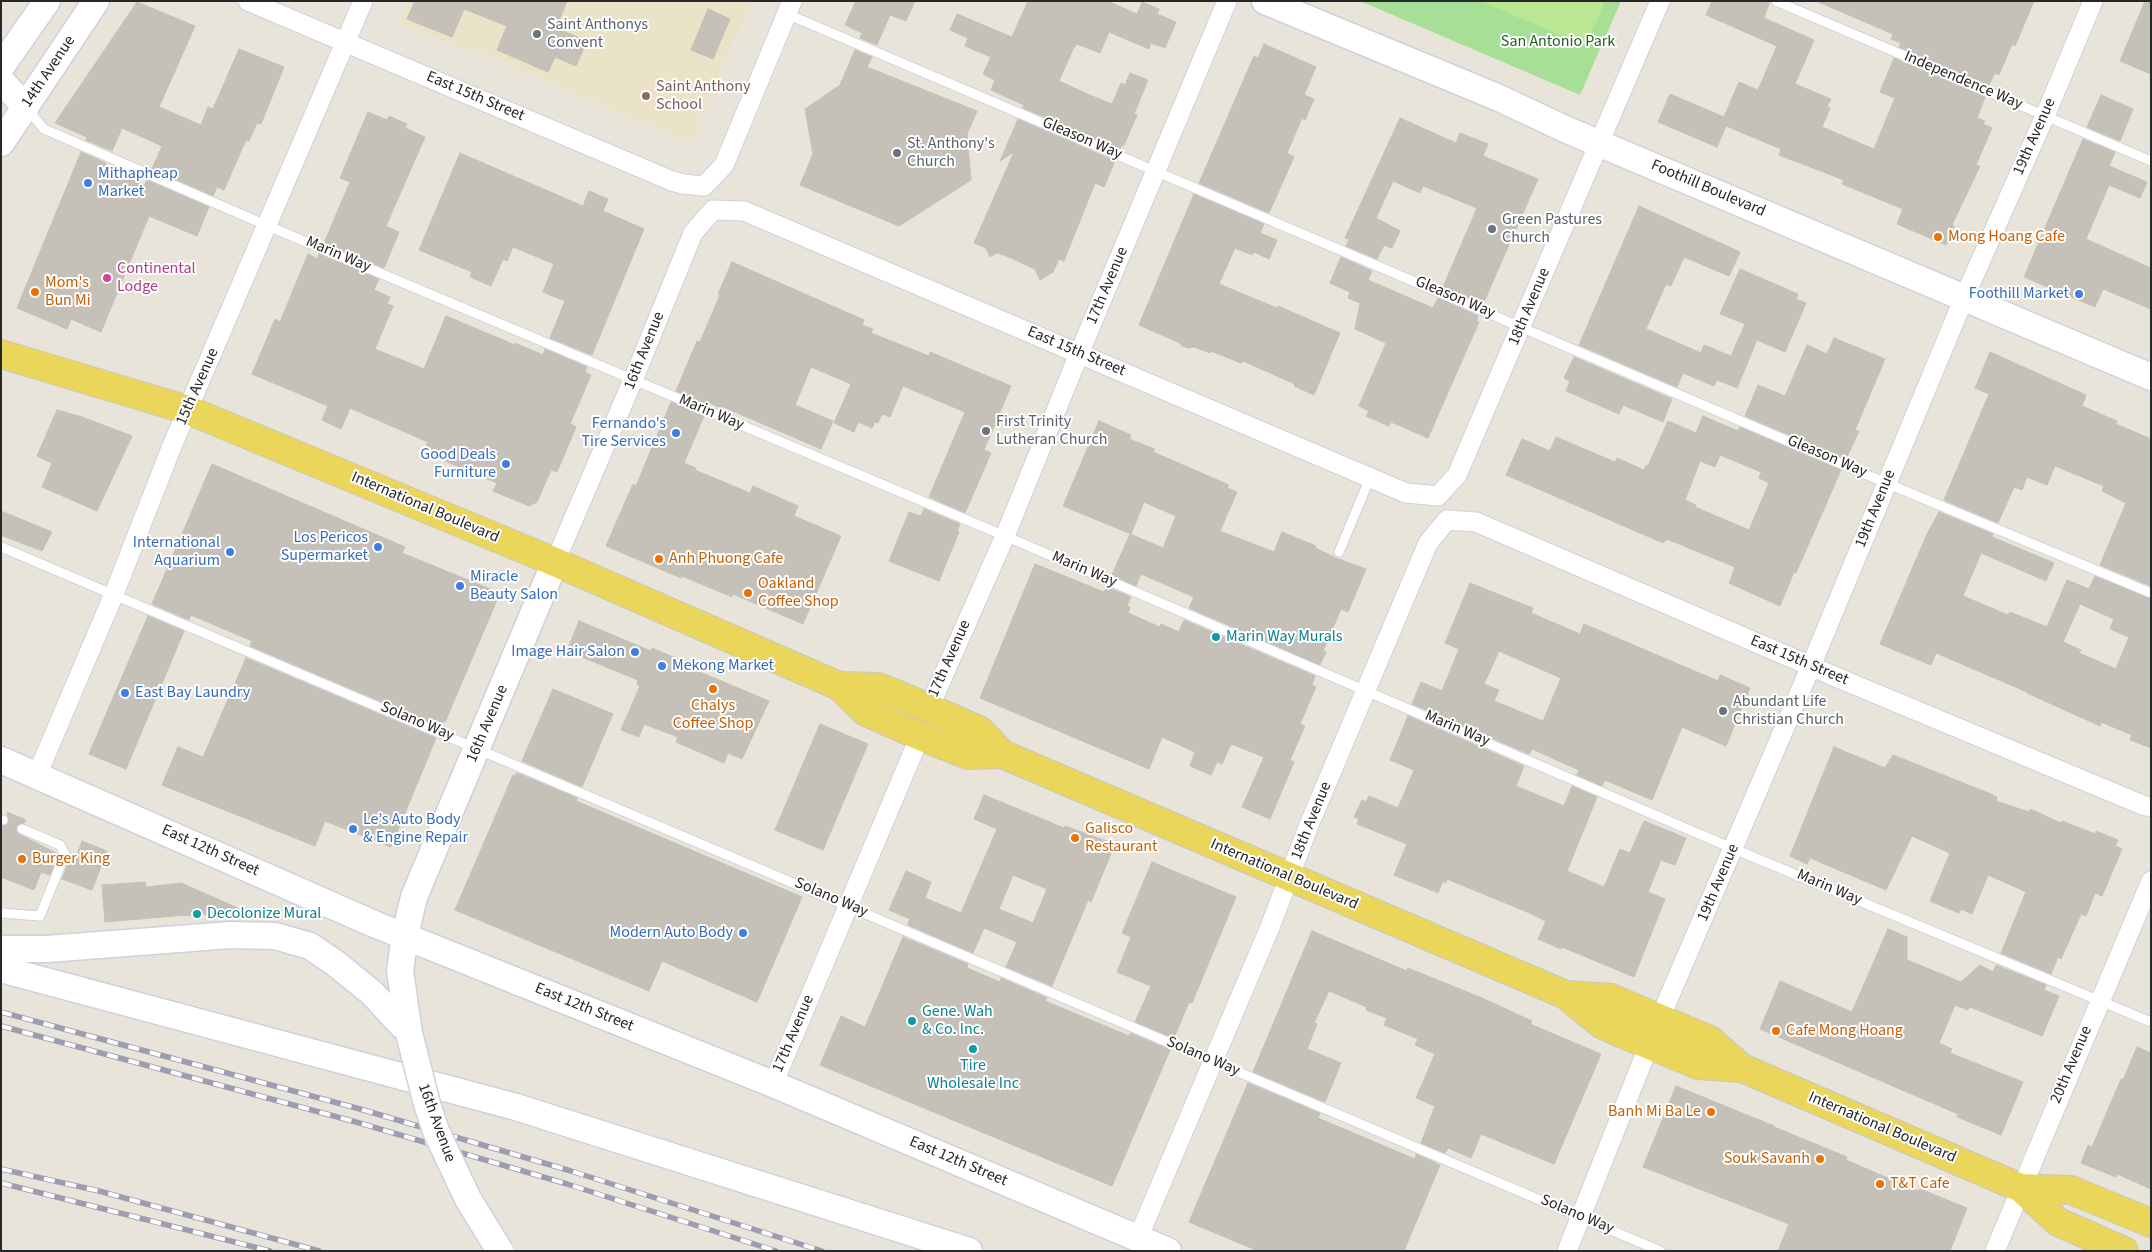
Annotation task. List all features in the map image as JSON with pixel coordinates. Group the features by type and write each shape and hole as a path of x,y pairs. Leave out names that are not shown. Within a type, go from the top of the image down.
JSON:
{"main road":[{"path":"1,67 47,1"},
{"name":"14th Avenue","path":"1,143 96,1"},
{"name":"Foothill Boulevard","path":"1265,1 1499,98 2151,377"},
{"path":"1,81 26,107"},
{"name":"International Boulevard","path":"1,354 188,410 555,562 839,686 866,712 920,736 968,755 1002,754"},
{"name":"16th Avenue","path":"500,1251 464,1192 439,1138 426,1104 399,1018 400,970 405,935 414,897 555,562"},
{"name":"International Boulevard","path":"839,686 878,687 979,730 1002,754 1566,995 1601,1024 1649,1045 1698,1065 1742,1068"},
{"name":"East 12th Street","path":"1,760 37,774 374,924 773,1084 1168,1251"},
{"path":"1,948 47,948 231,935 276,936 310,946 357,980 399,1018"},
{"path":"1,969 516,1107 969,1251"},
{"name":"International Boulevard","path":"1566,995 1611,998 1710,1040 1742,1068 2021,1188 2058,1222 2124,1251"},
{"name":"International Boulevard","path":"2021,1188 2071,1190 2151,1223"}],"street":[{"name":"East 15th Street","path":"248,1 672,181 704,186 724,165 789,8"},
{"name":"15th Avenue","path":"37,774 114,594 188,410 363,1"},
{"name":"17th Avenue","path":"929,708 1005,536 1227,1"},
{"name":"18th Avenue","path":"1438,496 1457,475 1660,1"},
{"name":"19th Avenue","path":"1660,1018 1734,849 1964,298 2045,116 2093,1"},
{"name":"East 15th Street","path":"713,210 744,211 1406,493 1438,496"},
{"name":"16th Avenue","path":"555,562 633,380 693,233 713,210"},
{"name":"East 15th Street","path":"1447,520 1476,522 1811,666 2151,807"},
{"name":"18th Avenue","path":"1138,1238 1428,543 1447,520"},
{"name":"17th Avenue","path":"773,1084 920,736"},
{"name":"20th Avenue","path":"1995,1251 2151,880"},
{"path":"1567,1251 1649,1045"}],"lane":[{"name":"Independence Way","path":"1776,1 2151,161"},
{"name":"Gleason Way","path":"789,8 1156,171 1886,483 2151,593"},
{"name":"Marin Way","path":"26,107 44,129 268,226 1005,536 1734,849 2151,1022"},
{"path":"1340,552 1370,478"},
{"name":"Solano Way","path":"1,547 1660,1251"},
{"path":"1,913 40,916 65,854 60,845 22,829"}],"shaded area":[{"name":"Saint Anthony School","path":"410,1 751,1 691,143 464,46 462,49 400,24"}],"green space":[{"name":"San Antonio Park","path":"1360,1 1621,1 1580,95"},
{"path":"1480,1 1605,1 1586,46"}],"building":[{"name":"Saint Anthonys Convent","path":"415,1 567,1 556,28 587,41 576,66 555,57 548,72 497,50 507,26 464,9 452,37 407,19"},
{"path":"856,1 915,1 906,21 890,15 877,45 860,38 862,33 845,25"},
{"path":"1028,1 1107,1 1137,14 1142,2 1159,9 1157,14 1176,22 1165,48 1151,43 1149,49 1109,32 1100,53 1077,44 1059,81 1112,104 1121,83 1125,85 1130,73 1148,80 1134,114 1137,115 1124,145 1120,149 1023,108 1024,105 991,90 995,80 983,74 991,57 965,46 968,38 950,30 957,14 1012,37"},
{"path":"1712,1 1770,1 1764,18 1814,40 1795,84 1831,99 1827,107 1830,108 1822,127 1874,149 1895,98 1880,92 1894,58 1985,97 1977,118 1985,121 1983,124 1992,128 1976,165 1980,166 1952,225 1954,226 1946,245 1897,224 1903,209 1842,184 1844,180 1779,155 1781,149 1726,126 1717,147 1658,122 1670,94 1724,117 1739,82 1758,90 1777,46 1706,15"},
{"path":"1816,1 2034,1 2015,46 2012,44 1999,75 1995,73 1989,85 1899,47 1901,43 1891,39 1893,34"},
{"path":"2145,1 2151,1 2151,74 2120,61"},
{"path":"137,2 195,26 159,107 201,125 208,107 213,109 239,49 284,67 261,124 257,123 249,141 246,140 224,190 217,187 213,196 152,169 162,146 122,128 112,151 86,140 87,137 55,123"},
{"path":"708,9 730,19 713,59 691,50"},
{"path":"1264,44 1316,67 1304,95 1314,99 1305,120 1302,118 1287,153 1294,157 1269,213 1199,183 1254,56 1258,58"},
{"name":"St. Anthony's Church","path":"855,50 872,57 867,67 977,111 967,134 971,180 899,226 800,185 813,154 805,109 840,85"},
{"path":"2101,95 2133,109 2120,141 2087,127"},
{"path":"368,112 387,120 389,116 407,124 405,128 425,137 386,226 399,232 384,268 324,243 350,182 340,178"},
{"path":"1400,118 1456,143 1460,133 1488,144 1483,156 1538,179 1483,304 1443,287 1477,208 1423,186 1420,193 1393,181 1376,218 1400,231 1392,248 1384,245 1377,259 1346,246 1349,239 1345,238"},
{"path":"1018,119 1115,161 1104,187 1095,183 1064,261 1059,259 1053,272 1040,280 1035,269 997,253 990,257 986,248 974,243 1014,152 1000,161"},
{"path":"2083,139 2115,152 2109,166 2147,182 2140,198 2109,185 2086,239 2151,268 2151,309 2103,289 2095,307 2024,277"},
{"path":"81,152 106,163 104,169 145,185 147,180 209,207 197,236 149,216 101,332 71,319 67,329 17,308"},
{"path":"460,153 583,206 589,191 608,199 603,211 644,229 592,355 550,338 565,301 543,292 554,264 513,247 507,261 503,259 491,286 470,277 472,272 419,250"},
{"path":"1194,194 1264,224 1260,233 1277,240 1269,259 1254,252 1252,255 1235,248 1219,284 1277,308 1278,306 1340,333 1314,395 1294,386 1295,384 1243,361 1241,363 1211,351 1210,353 1194,347 1182,346 1180,343 1139,325"},
{"path":"1639,206 1740,252 1729,276 1684,257 1671,286 1666,284 1646,329 1701,353 1704,345 1731,356 1745,324 1720,314 1740,269 1798,294 1796,299 1806,303 1785,352 1757,340 1737,388 1717,380 1714,386 1683,373 1677,387 1579,345"},
{"path":"308,254 317,259 319,254 379,279 374,290 390,297 387,304 393,306 375,349 424,369 446,316 515,345 515,343 543,355 545,349 587,367 585,372 591,375 570,424 576,427 557,472 551,470 537,502 529,506 493,491 497,483 424,452 428,442 350,408 341,429 322,420 328,406 252,374 275,319 280,322"},
{"path":"1341,257 1372,271 1368,280 1433,308 1438,298 1478,316 1476,321 1479,322 1428,438 1391,422 1389,426 1366,416 1369,411 1359,406 1386,343 1355,329 1360,303 1348,298 1350,292 1330,283"},
{"path":"732,262 864,320 862,325 873,329 871,333 929,356 930,352 1011,386 984,450 991,453 965,513 929,497 965,412 903,386 890,417 882,414 878,423 875,422 872,428 858,422 854,432 834,423 851,384 811,367 795,405 833,421 821,449 721,406 721,408 710,403 709,405 676,391 697,341 700,342"},
{"path":"1834,338 1885,359 1855,430 1859,431 1846,459 1745,416 1758,385 1785,396 1807,345 1827,354"},
{"path":"1990,352 2086,395 2082,406 2117,421 2116,424 2151,439 2151,586 2100,565 2126,503 2102,491 2104,486 2055,466 2047,485 2027,477 2022,490 2014,487 1998,523 1944,500 1989,394 1975,388"},
{"path":"1574,357 1672,399 1663,422 1623,405 1619,414 1566,391 1570,381 1564,378"},
{"path":"671,402 704,416 684,463 696,468 695,470 750,493 753,486 798,506 794,516 841,536 803,624 733,594 732,597 682,576 681,578 606,546 633,484 636,486"},
{"path":"57,410 82,417 132,436 97,511 42,487 52,463 37,456"},
{"path":"1703,416 1738,431 1740,427 1841,470 1780,606 1729,583 1735,567 1667,539 1663,543 1506,475 1522,439 1550,451 1556,437 1615,462 1617,458 1644,470 1646,465 1648,466 1668,421 1696,433","holes":["1720,455 1761,472 1759,478 1769,483 1749,530 1695,507 1696,505 1685,500 1700,461 1715,467"]},
{"path":"1099,421 1131,435 1129,439 1155,449 1153,452 1229,485 1227,488 1237,492 1220,531 1274,552 1282,532 1316,546 1315,548 1336,558 1366,569 1348,612 1341,609 1323,651 1326,652 1320,665 1189,608 1194,597 1141,574 1136,586 1112,575 1130,534 1163,548 1176,516 1144,502 1131,534 1063,506"},
{"path":"212,464 405,547 402,553 500,593 445,722 443,721 441,727 250,646 252,641 191,615 189,620 152,604"},
{"path":"924,509 960,524 957,531 959,532 939,581 889,561 909,512 921,516"},
{"path":"1,511 52,532 42,551 1,535"},
{"path":"1939,512 1993,534 1992,537 2054,563 2046,581 1981,553 1963,596 2008,615 2010,612 2047,627 2067,580 2089,589 2095,576 2151,599 2151,748 2130,740 2132,735 2101,722 2100,726 1936,653 1931,665 1880,644 1927,534","holes":["2080,604 2114,619 2110,629 2129,637 2116,669 2079,653 2081,650 2063,642"]},
{"path":"1035,564 1104,592 1107,587 1131,597 1127,606 1130,607 1128,613 1160,627 1161,624 1179,632 1184,620 1315,676 1312,685 1316,687 1300,724 1305,726 1290,760 1294,762 1270,819 1242,807 1264,757 1231,744 1222,764 1217,762 1211,775 1190,766 1195,752 1162,737 1149,769 980,698"},
{"path":"1470,583 1533,608 1531,613 1580,634 1584,624 1718,681 1720,675 1750,688 1726,746 1682,727 1652,800 1605,780 1602,786 1577,775 1579,770 1532,749 1529,754 1412,704 1421,682 1442,691 1459,649 1445,643","holes":["1499,651 1561,678 1543,721 1494,701 1499,690 1484,684"]},
{"path":"148,616 184,631 126,769 89,754"},
{"path":"579,621 651,651 652,648 678,659 676,662 769,701 742,759 728,753 724,763 676,742 678,737 644,724 639,737 621,730 640,686 637,685 638,680 567,651"},
{"path":"246,658 436,738 391,847 325,821 315,846 162,785 178,747 203,757"},
{"path":"553,689 613,714 582,787 522,761"},
{"path":"1408,716 1524,766 1516,786 1564,806 1572,786 1597,797 1567,871 1604,887 1620,849 1630,853 1644,821 1686,838 1675,865 1661,860 1648,892 1665,899 1634,977 1538,939 1546,921 1525,911 1447,879 1446,883 1443,881 1438,893 1394,875 1407,844 1357,824 1359,819 1354,817 1362,800 1366,802 1369,796 1398,808 1414,770 1390,760"},
{"path":"820,724 868,744 823,850 775,830"},
{"path":"1834,747 1885,768 1893,755 1991,794 1997,797 1996,801 2029,812 2030,809 2061,823 2062,821 2095,834 2096,831 2118,840 2115,846 2122,849 2102,896 2095,893 2086,916 2081,914 2061,959 2058,957 2051,974 2001,953 2026,892 1988,875 1972,914 1961,909 1959,913 1930,901 1950,853 1912,836 1886,890 1810,858 1807,864 1790,856"},
{"path":"517,773 577,798 576,801 802,897 757,1002 662,961 649,991 455,910 513,775 515,776"},
{"path":"984,795 1064,828 1065,826 1115,844 1091,902 1088,900 1052,986 1006,967 1017,942 984,928 973,953 908,925 910,919 889,910 906,871 931,882 925,898 961,913 997,829 974,819","holes":["1013,875 1047,889 1033,923 999,909"]},
{"name":"Burger King","path":"7,812 26,820 24,823 16,826 17,833 58,854 50,875 41,872 34,890 1,877 1,826 9,823"},
{"path":"82,841 107,851 92,890 62,879 70,858 72,859 74,853 77,855"},
{"path":"1152,862 1236,897 1192,1003 1189,1002 1174,1038 1135,1022 1151,986 1117,972 1131,937 1122,933"},
{"path":"145,882 146,887 181,883 247,912 105,922 102,885"},
{"path":"1888,929 1907,937 1907,960 1961,982 1980,965 1993,972 1996,965 2046,985 2044,990 2059,996 2042,1036 1970,1007 1968,1010 1955,1005 1939,1043 1952,1049 1950,1053 2023,1082 2001,1135 1957,1117 1958,1114 1760,1029 1780,981 1852,1012"},
{"path":"1312,931 1407,971 1408,968 1482,998 1532,1021 1530,1024 1601,1054 1554,1164 1481,1134 1471,1158 1448,1148 1445,1153 1421,1143 1435,1106 1416,1098 1435,1054 1415,1045 1418,1039 1384,1025 1387,1018 1366,1010 1367,1007 1329,991 1314,1023 1317,1024 1307,1049 1341,1063 1325,1102 1253,1072"},
{"path":"903,937 968,964 967,968 1000,982 1001,978 1047,998 1045,1001 1129,1036 1130,1033 1170,1050 1112,1186 820,1065 841,1016 865,1027"},
{"path":"2137,1047 2151,1053 2151,1189 2117,1174 2116,1177 2081,1163 2088,1145 2092,1147"},
{"path":"1248,1083 1320,1113 1318,1118 1415,1159 1416,1154 1440,1165 1404,1251 1258,1251 1189,1222"},
{"path":"1676,1086 1847,1157 1846,1160 1918,1191 1920,1189 1967,1208 1950,1251 1778,1251 1789,1224 1643,1167"}],"railway":[{"path":"1,1012 360,1109 571,1171 822,1251"},
{"path":"1,1026 356,1122 567,1184 776,1251"},
{"path":"1,1169 99,1191 319,1251"},
{"path":"1,1183 270,1251"}],"place":[{"name":"Saint Anthonys Convent","path":"537,34"},
{"name":"Saint Anthony School","path":"646,96"},
{"name":"St. Anthony's Church","path":"897,153"},
{"name":"Mithapheap Market","path":"88,183"},
{"name":"Green Pastures Church","path":"1492,229"},
{"name":"Mong Hoang Cafe","path":"1938,237"},
{"name":"Continental Lodge","path":"107,278"},
{"name":"Mom's Bun Mi","path":"35,292"},
{"name":"Foothill Market","path":"2079,294"},
{"name":"First Trinity Lutheran Church","path":"986,431"},
{"name":"Fernando's Tire Services","path":"676,433"},
{"name":"Good Deals Furniture","path":"506,464"},
{"name":"Los Pericos Supermarket","path":"378,547"},
{"name":"International Aquarium","path":"230,552"},
{"name":"Anh Phuong Cafe","path":"659,559"},
{"name":"Miracle Beauty Salon","path":"460,586"},
{"name":"Oakland Coffee Shop","path":"748,593"},
{"name":"Marin Way Murals","path":"1216,637"},
{"name":"Image Hair Salon","path":"635,652"},
{"name":"Mekong Market","path":"662,666"},
{"name":"Chalys Coffee Shop","path":"713,689"},
{"name":"East Bay Laundry","path":"125,693"},
{"name":"Abundant Life Christian Church","path":"1723,711"},
{"name":"Le’s Auto Body & Engine Repair","path":"353,829"},
{"name":"Galisco Restaurant","path":"1075,838"},
{"name":"Burger King","path":"22,859"},
{"name":"Decolonize Mural","path":"197,914"},
{"name":"Modern Auto Body","path":"743,933"},
{"name":"Gene. Wah & Co. Inc.","path":"912,1021"},
{"name":"Cafe Mong Hoang","path":"1776,1031"},
{"name":"Tire Wholesale Inc","path":"973,1049"},
{"name":"Banh Mi Ba Le","path":"1711,1112"},
{"name":"Souk Savanh","path":"1820,1159"},
{"name":"T&T Cafe","path":"1880,1184"}]}
